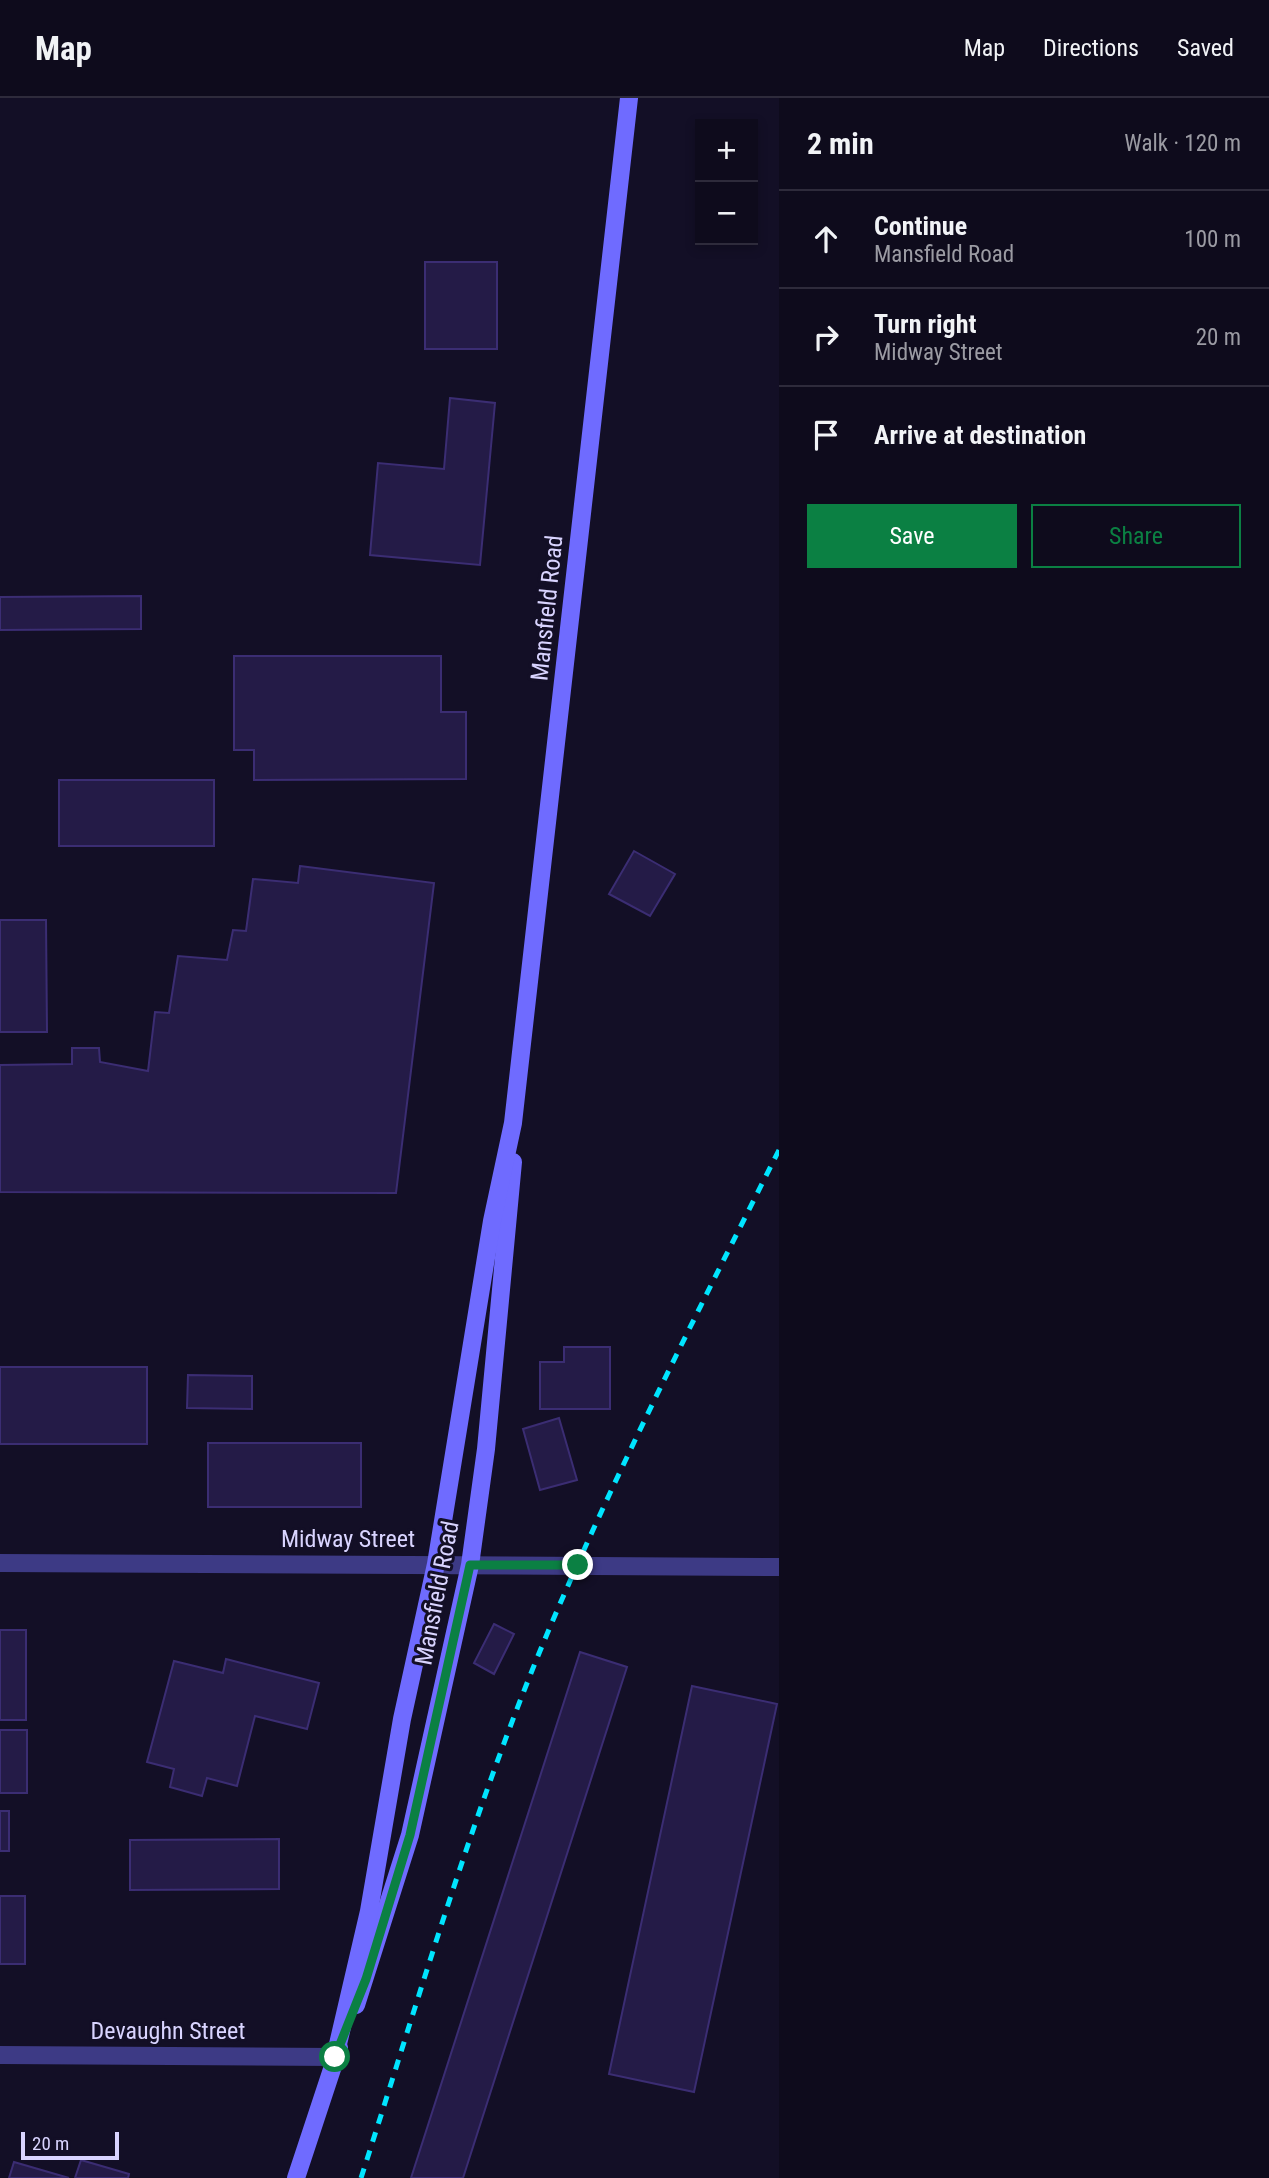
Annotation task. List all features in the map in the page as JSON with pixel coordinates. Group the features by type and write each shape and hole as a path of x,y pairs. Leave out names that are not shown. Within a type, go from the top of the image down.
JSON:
{"main road":[{"name":"Mansfield Road","path":"335,2057 369,1911 402,1719 436,1564 492,1221 513,1124 629,98"},
{"name":"Mansfield Road","path":"296,2178 335,2057 366,1979 410,1835 470,1565 486,1449 513,1187 513,1124"}],"street":[{"name":"Midway Street","path":"0,1563 779,1567"},
{"name":"Devaughn Street","path":"0,2055 335,2057"}],"building":[{"path":"425,262 497,262 497,349 425,349"},
{"path":"450,398 495,403 480,565 370,555 378,463 444,469"},
{"path":"141,596 141,629 0,630 0,597"},
{"path":"234,656 441,656 441,712 466,712 466,779 254,780 254,750 234,750"},
{"path":"59,780 214,780 214,846 59,846"},
{"path":"634,851 675,874 650,916 609,894"},
{"path":"300,866 434,883 396,1193 0,1192 0,1065 72,1064 72,1048 99,1048 100,1062 148,1071 155,1012 169,1013 178,956 227,960 233,930 246,931 253,879 298,883"},
{"path":"0,920 46,920 47,1032 0,1032"},
{"path":"564,1347 610,1347 610,1409 540,1409 540,1362 564,1362"},
{"path":"0,1367 147,1367 147,1444 0,1444"},
{"path":"188,1375 252,1376 252,1409 187,1408"},
{"path":"559,1418 577,1480 540,1490 523,1429"},
{"path":"208,1443 361,1443 361,1507 208,1507"},
{"path":"494,1624 514,1634 494,1674 474,1663"},
{"path":"0,1630 26,1630 26,1720 0,1720"},
{"path":"580,1652 627,1667 463,2178 411,2178"},
{"path":"226,1659 319,1683 307,1729 255,1716 237,1786 207,1778 202,1796 170,1787 174,1769 147,1762 174,1661 223,1673"},
{"path":"692,1686 777,1704 694,2092 609,2074"},
{"path":"0,1730 27,1730 27,1793 0,1793"},
{"path":"0,1811 9,1811 9,1851 0,1851"},
{"path":"279,1839 279,1889 130,1890 130,1840"},
{"path":"0,1896 25,1896 25,1964 0,1964"},
{"path":"81,2160 129,2174 128,2178 75,2178"},
{"path":"14,2162 69,2178 9,2178"}],"railway":[{"path":"361,2178 452,1893 527,1682 636,1438 779,1150"}],"route":[{"path":"335,2057 366,1979 410,1835 470,1565 578,1565"}]}
